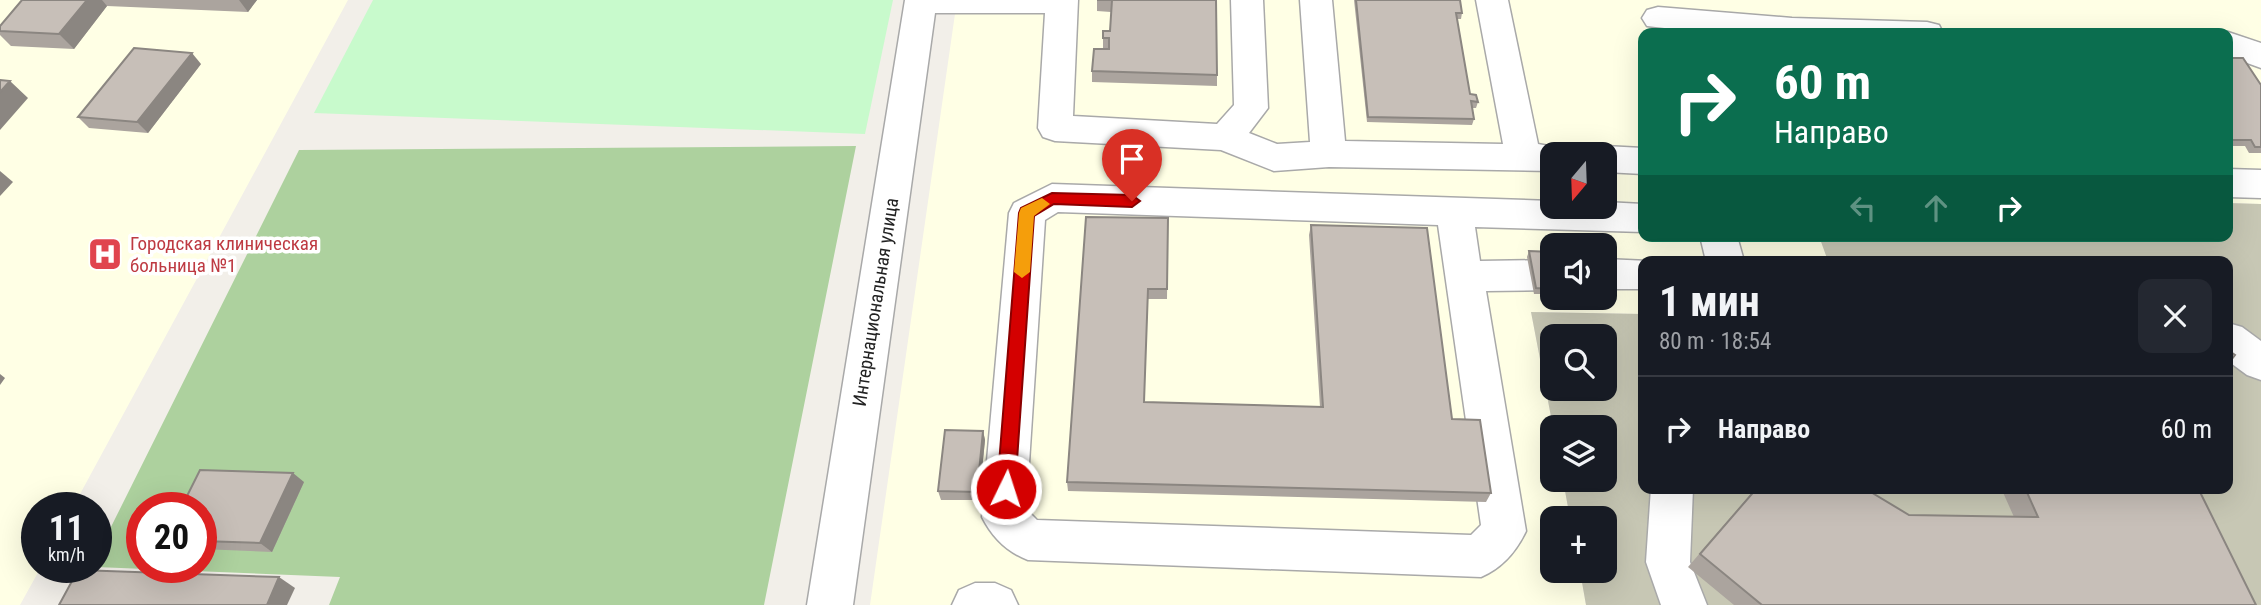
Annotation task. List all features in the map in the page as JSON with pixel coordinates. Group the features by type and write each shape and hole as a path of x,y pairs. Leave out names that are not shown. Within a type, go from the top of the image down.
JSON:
{"street":[{"path":"1226,137 1251,108 1247,0"},
{"path":"1316,0 1329,154"},
{"path":"921,1 1062,1 1055,128 1226,137 1274,158 1329,154 1538,157 1492,0"},
{"name":"Интернациональная улица","path":"830,605 921,1"},
{"path":"1658,17 1764,28"},
{"path":"2233,45 2261,56"},
{"path":"1617,159 1638,160"},
{"path":"2233,183 2261,184"},
{"path":"1454,212 1504,531 1481,556 1028,540 1004,517 1027,213 1052,198 1638,218"},
{"path":"1617,274 1638,274"},
{"path":"1463,276 1540,275"},
{"path":"2233,343 2261,363"},
{"path":"1672,494 1668,562 1684,605"},
{"path":"975,605 995,605"}],"shaded area":[{"name":"Городская клиническая больница №1","path":"0,0 348,0 81,492 21,492 21,583 32,583 20,605 0,605"},
{"path":"957,0 2261,0 2261,204 2233,203 2233,28 1638,28 1638,242 1821,242 1826,256 1638,256 1638,314 1531,312 1540,359 1540,401 1548,401 1551,415 1540,415 1540,492 1565,492 1568,506 1540,506 1540,583 1582,583 1586,605 870,605"},
{"path":"2233,203 2261,204 2261,605 1586,605 1582,583 1617,583 1617,506 1568,506 1565,492 1617,492 1617,415 1551,415 1548,401 1617,401 1617,324 1540,324 1540,359 1531,312 1638,314 1638,494 2233,494 2233,256 1826,256 1821,242 2233,242"}],"green space":[{"path":"373,0 893,0 865,134 314,113"},
{"path":"856,146 764,605 329,605 340,577 217,572 217,492 128,492 299,150"},
{"path":"126,497 126,568 112,568 112,525"}],"building":[{"path":"22,0 87,0 59,34 0,31 0,26"},
{"path":"1112,0 1216,0 1217,75 1092,71 1094,49 1109,49 1109,38 1103,38 1103,31 1110,31"},
{"path":"1356,0 1460,0 1462,13 1456,13 1470,94 1476,95 1478,102 1471,101 1474,119 1368,117"},
{"path":"134,48 192,53 137,122 78,117"},
{"path":"2233,58 2243,58 2261,85 2261,147 2255,147 2251,140 2233,140"},
{"path":"0,80 10,81 0,92"},
{"path":"1086,217 1168,218 1167,289 1148,289 1144,402 1323,407 1311,225 1427,228 1452,419 1480,420 1491,493 1067,482"},
{"path":"1529,251 1540,251 1540,288 1536,288"},
{"path":"945,430 983,431 977,492 938,491"},
{"path":"200,470 293,473 260,543 217,542 217,492 189,492"},
{"path":"1752,494 1874,494 1909,515 2038,517 2028,494 2201,494 2256,605 1762,605 1700,554"},
{"path":"112,571 126,572 126,583 217,583 217,575 279,577 267,605 59,605 71,583 112,583"}],"slow traffic":[{"path":"1022,272 1027,213 1042,204"}],"place":[{"name":"Городская клиническая больница №1","path":"105,254"}],"route":[{"path":"1006,489 1027,213 1052,198 1132,201"}]}
